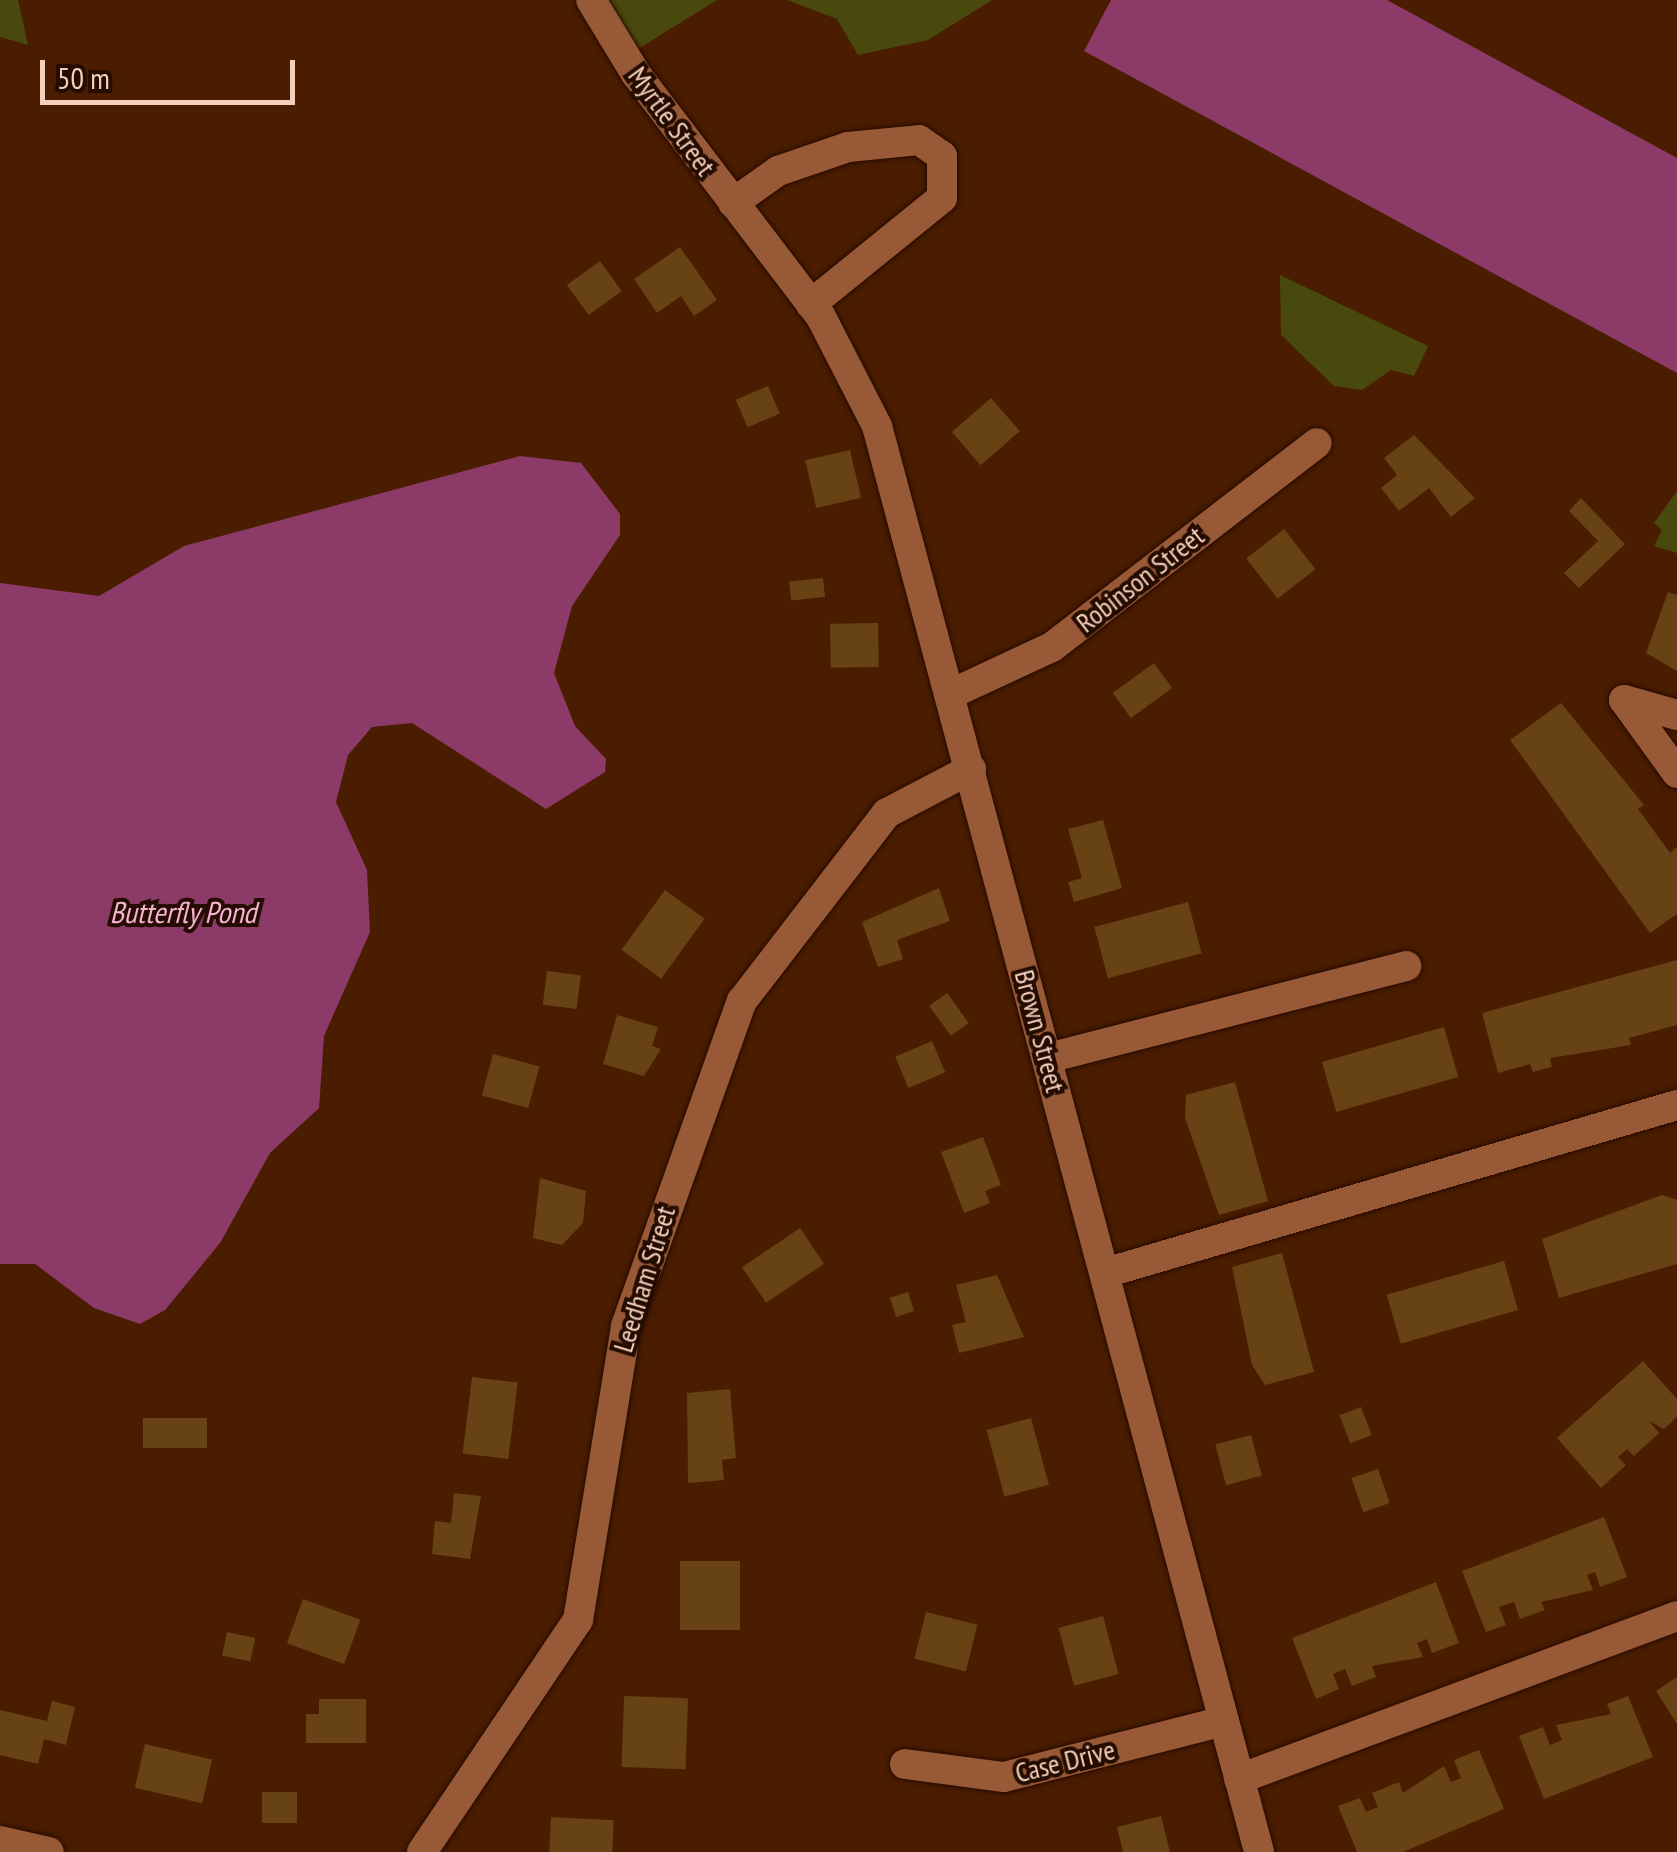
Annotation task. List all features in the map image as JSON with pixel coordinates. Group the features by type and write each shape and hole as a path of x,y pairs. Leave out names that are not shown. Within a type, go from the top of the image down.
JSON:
{"street":[{"name":"Myrtle Street","path":"591,0 760,238"},
{"path":"734,203 778,171 848,147 919,140 942,156 942,198 810,304"},
{"name":"Brown Street","path":"760,238 810,304 877,426 1259,1852"},
{"name":"Robinson Street","path":"951,694 1052,647 1318,443"},
{"path":"1677,716 1624,700 1677,773"},
{"name":"Leedham Street","path":"422,1852 578,1620 626,1326 742,1001 887,813 971,769"},
{"path":"1048,1058 1406,966"},
{"path":"1104,1273 1677,1106"},
{"path":"1240,1779 1677,1616"},
{"name":"Case Drive","path":"905,1764 1004,1777 1224,1722"},
{"path":"0,1841 48,1852"}],"shaded area":[{"path":"0,0 18,0 28,45 0,37"},
{"path":"590,0 717,0 625,57"},
{"path":"787,0 992,0 928,40 858,55 837,19"},
{"path":"1280,275 1428,346 1414,376 1391,370 1362,390 1334,386 1281,335"},
{"path":"1677,491 1677,553 1654,546 1662,530 1654,523"}],"water":[{"path":"1111,0 1387,0 1677,158 1677,373 1084,51"},
{"name":"Butterfly Pond","path":"520,456 581,463 620,514 620,535 572,606 554,673 575,726 606,759 605,772 546,809 412,723 372,727 348,755 336,802 367,870 370,932 324,1036 319,1108 270,1153 220,1243 165,1310 140,1324 94,1308 35,1264 0,1264 0,583 99,596 184,546"}],"building":[{"path":"680,247 717,300 694,316 681,296 657,313 634,279"},
{"path":"600,261 622,291 589,315 567,285"},
{"path":"768,386 780,414 748,427 736,400"},
{"path":"991,398 1020,431 981,465 952,432"},
{"path":"1414,435 1475,498 1451,517 1429,488 1399,511 1381,488 1397,475 1384,458"},
{"path":"850,450 861,498 816,508 805,460"},
{"path":"1581,498 1625,544 1579,588 1564,573 1598,541 1569,511"},
{"path":"1284,529 1315,569 1278,599 1246,559"},
{"path":"823,578 825,597 791,600 789,582"},
{"path":"1668,592 1677,595 1677,671 1646,653"},
{"path":"878,623 879,667 831,668 830,624"},
{"path":"1154,663 1172,688 1131,718 1113,693"},
{"path":"1561,703 1644,805 1638,809 1670,853 1677,847 1677,914 1650,933 1510,740"},
{"path":"1103,820 1122,888 1074,902 1068,882 1082,878 1068,829"},
{"path":"939,888 950,921 897,940 903,959 878,967 862,922"},
{"path":"665,890 705,919 661,979 622,950"},
{"path":"1188,902 1202,953 1108,978 1094,927"},
{"path":"1677,960 1677,1025 1629,1038 1631,1045 1550,1058 1552,1067 1533,1072 1530,1064 1498,1073 1482,1013"},
{"path":"547,971 581,975 577,1009 543,1005"},
{"path":"947,993 969,1023 951,1036 929,1006"},
{"path":"617,1015 658,1027 652,1046 661,1049 644,1076 603,1064"},
{"path":"1444,1027 1458,1077 1336,1112 1322,1062"},
{"path":"932,1041 945,1072 908,1088 895,1057"},
{"path":"493,1054 539,1066 528,1108 482,1096"},
{"path":"1235,1082 1268,1201 1219,1215 1185,1118 1186,1095"},
{"path":"983,1137 1001,1185 985,1191 990,1203 964,1213 941,1152"},
{"path":"540,1178 586,1191 583,1223 562,1245 533,1238"},
{"path":"1662,1195 1677,1200 1677,1264 1559,1298 1542,1239"},
{"path":"800,1228 824,1264 766,1303 742,1267"},
{"path":"1282,1253 1314,1372 1265,1385 1252,1365 1232,1267"},
{"path":"1504,1261 1518,1310 1401,1344 1387,1295"},
{"path":"997,1275 1024,1337 959,1353 952,1325 966,1322 956,1285"},
{"path":"908,1292 914,1311 896,1317 890,1298"},
{"path":"1643,1361 1677,1399 1677,1417 1664,1429 1649,1421 1659,1433 1634,1456 1627,1449 1618,1457 1626,1465 1601,1488 1557,1438"},
{"path":"472,1377 518,1383 508,1459 463,1453"},
{"path":"730,1389 736,1458 722,1460 724,1480 688,1483 687,1393"},
{"path":"1361,1407 1372,1435 1350,1443 1340,1415"},
{"path":"143,1418 207,1418 207,1448 143,1448"},
{"path":"1031,1418 1049,1485 1004,1497 987,1430"},
{"path":"1251,1435 1262,1476 1226,1485 1215,1445"},
{"path":"1378,1469 1390,1503 1363,1512 1352,1478"},
{"path":"454,1493 481,1496 470,1559 432,1554 435,1521 451,1523"},
{"path":"1604,1517 1627,1577 1600,1587 1595,1572 1587,1575 1593,1590 1541,1602 1545,1610 1520,1619 1514,1602 1499,1607 1506,1625 1486,1632 1462,1571"},
{"path":"680,1561 740,1561 740,1630 680,1630"},
{"path":"1436,1582 1459,1643 1432,1653 1427,1639 1417,1643 1423,1657 1372,1666 1376,1677 1352,1686 1345,1669 1333,1674 1339,1689 1316,1699 1292,1638"},
{"path":"303,1599 360,1620 344,1664 287,1643"},
{"path":"926,1612 977,1625 966,1671 914,1659"},
{"path":"1103,1616 1119,1674 1074,1686 1059,1628"},
{"path":"227,1632 255,1638 250,1662 222,1655"},
{"path":"1677,1677 1677,1724 1656,1691"},
{"path":"624,1696 688,1698 685,1769 622,1767"},
{"path":"1628,1696 1653,1757 1544,1799 1519,1736 1543,1727 1550,1745 1562,1740 1556,1725 1611,1714 1607,1704"},
{"path":"319,1699 366,1699 366,1743 306,1743 306,1714 319,1714"},
{"path":"52,1701 75,1707 66,1745 44,1739 38,1764 0,1755 0,1710 47,1721"},
{"path":"145,1744 212,1760 202,1803 135,1788"},
{"path":"1479,1750 1504,1809 1403,1852 1357,1852 1338,1806 1360,1798 1366,1812 1378,1807 1372,1793 1399,1782 1403,1793 1444,1766 1451,1782 1461,1778 1454,1760"},
{"path":"262,1792 297,1792 297,1823 262,1823"},
{"path":"1161,1816 1170,1852 1123,1852 1117,1827"},
{"path":"551,1817 614,1820 612,1852 549,1852"}]}
